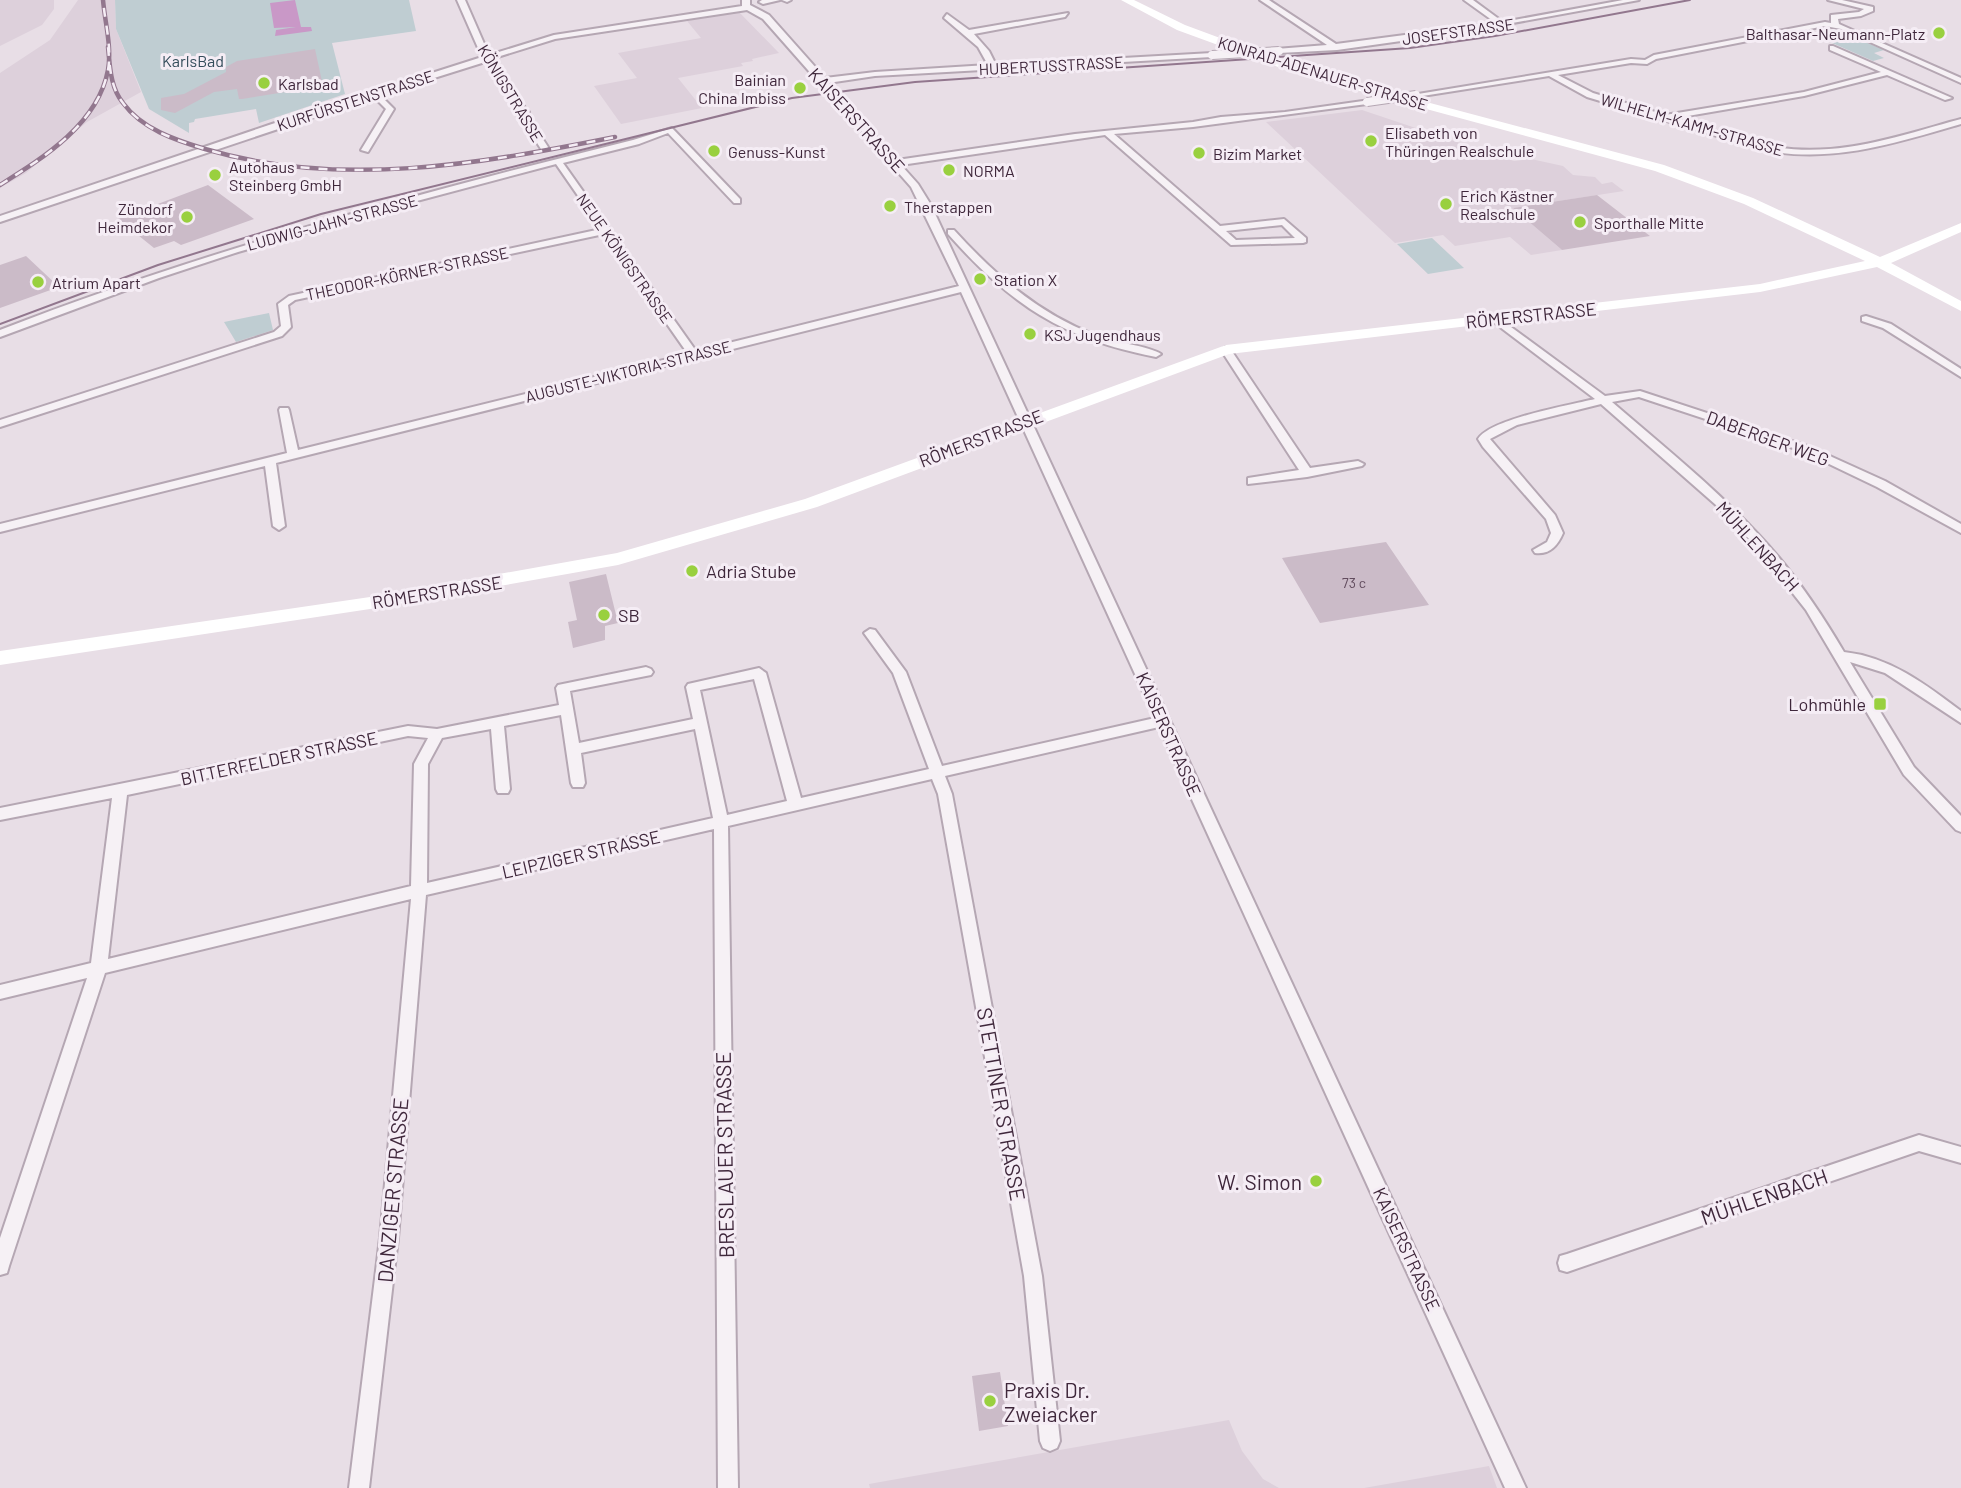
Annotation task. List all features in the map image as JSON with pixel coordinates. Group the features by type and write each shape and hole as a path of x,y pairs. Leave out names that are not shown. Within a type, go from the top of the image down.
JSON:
{"main road":[{"name":"KONRAD-ADENAUER-STRASSE","path":"1126,0 1184,29 1281,64 1652,165 1735,195 1880,262 1949,301"},
{"name":"RÖMERSTRASSE","path":"0,657 370,604 618,559 811,503 1226,350 1741,291 1825,276 1880,262 1961,227"},
{"path":"1818,232 1878,244 1924,245 1921,271 1949,301"},
{"path":"1818,232 1835,253 1834,264 1825,276"},
{"path":"1825,276 1879,278 1949,301"}],"street":[{"name":"KÖNIGSTRASSE","path":"461,0 486,58 501,75 511,97 525,112 525,118 544,147"},
{"name":"KURFÜRSTENSTRASSE","path":"0,219 554,37 776,0"},
{"path":"1264,0 1337,48"},
{"path":"1468,0 1502,24"},
{"name":"JOSEFSTRASSE","path":"1279,51 1337,48 1502,24 1635,0"},
{"path":"1832,0 1870,9"},
{"path":"1851,0 1870,9"},
{"name":"KAISERSTRASSE","path":"754,3 895,163 926,205 1516,1488"},
{"path":"967,33 1065,15 1058,7"},
{"path":"1835,24 1834,17 1861,15 1870,9"},
{"path":"947,16 990,57 993,69"},
{"path":"895,163 1140,129 1189,127 1647,62 1654,57 1820,24 1835,24 1961,81"},
{"path":"1833,48 1948,98"},
{"name":"HUBERTUSSTRASSE","path":"823,81 876,75 1279,51"},
{"path":"1662,118 1770,100 1888,72"},
{"name":"WILHELM-KAMM-STRASSE","path":"1550,74 1590,96 1767,148 1823,153 1861,150 1961,121"},
{"path":"365,150 390,109 376,94"},
{"name":"LUDWIG-JAHN-STRASSE","path":"0,334 64,308 268,237 636,142 669,130 737,201"},
{"path":"1108,133 1234,243 1303,240 1284,222 1219,229"},
{"name":"NEUE KÖNIGSTRASSE","path":"558,161 693,354"},
{"name":"THEODOR-KÖRNER-STRASSE","path":"0,424 278,334 286,327 284,304 292,298 605,231"},
{"path":"951,232 982,270 1005,290 1051,320 1101,341 1156,354"},
{"path":"958,274 982,270"},
{"name":"AUGUSTE-VIKTORIA-STRASSE","path":"0,528 964,288"},
{"name":"MÜHLENBACH","path":"1496,319 1603,400 1720,502 1757,540 1811,607 1909,771 1930,797 1961,826"},
{"path":"1866,319 1887,326 1961,374"},
{"path":"1226,350 1307,473"},
{"name":"DABERGER WEG","path":"1539,550 1552,544 1557,533 1551,518 1484,439 1486,434 1513,423 1603,400 1640,394 1806,449 1881,484 1961,529"},
{"path":"284,410 293,455"},
{"path":"270,461 279,526"},
{"path":"1252,481 1358,464"},
{"name":"STETTINER STRASSE","path":"870,633 899,671 946,794 1033,1276 1050,1441"},
{"path":"1840,656 1864,657 1888,667 1961,718"},
{"path":"578,783 563,688 646,672"},
{"name":"BRESLAUER STRASSE","path":"728,1488 730,1434 722,1159 721,821 693,687 758,673 795,804"},
{"name":"BITTERFELDER STRASSE","path":"0,814 408,731 438,734 565,709"},
{"name":"LEIPZIGER STRASSE","path":"0,992 937,770 1163,721"},
{"path":"497,723 503,789"},
{"path":"573,749 699,723"},
{"path":"419,891 421,764 438,734"},
{"path":"0,1266 99,967 120,791"},
{"name":"DANZIGER STRASSE","path":"359,1488 389,1238 419,891"},
{"name":"MÜHLENBACH","path":"1567,1263 1919,1143 1961,1155"}],"shaded area":[{"path":"0,0 54,0 54,9 42,25 0,46"},
{"path":"78,0 115,0 116,29 141,92 87,122 26,173 0,188 0,73 50,40"},
{"path":"295,0 301,27 311,27 312,31 275,36 276,30 296,27 274,28 270,3"},
{"path":"739,12 779,53 741,63 743,66 678,78 702,108 621,124 594,86 637,78 618,53 701,38 687,21"},
{"path":"1362,110 1514,161 1531,159 1563,166 1573,175 1595,177 1602,184 1612,182 1624,191 1513,208 1562,250 1531,255 1510,237 1455,246 1443,235 1395,243 1266,122"},
{"path":"1229,1420 1242,1451 1263,1479 1279,1488 870,1488 869,1484"},
{"path":"1489,1466 1497,1488 1364,1488"}],"green space":[{"name":"KarlsBad","path":"115,0 409,0 416,31 332,43 345,94 259,123 256,109 195,119 189,123 189,133 149,109 116,29"},
{"path":"1837,30 1884,50 1874,53 1884,58 1873,61 1814,35"},
{"path":"1432,238 1464,268 1428,274 1397,244"},
{"path":"269,313 273,330 236,342 224,322"}],"building":[{"name":"Karlsbad","path":"315,49 323,86 242,99 239,99 237,89 214,92 175,113 161,110 161,98 184,94 226,72 226,67 237,61"},
{"name":"Zündorf Heimdekor","path":"208,185 254,219 181,245 174,241 154,248 118,219"},
{"name":"Sporthalle Mitte","path":"1597,195 1650,236 1562,250 1513,208"},
{"name":"Atrium Apart","path":"26,256 59,287 0,308 0,265"},
{"path":"1386,542 1429,605 1320,623 1282,558"},
{"name":"SB","path":"606,574 618,623 605,626 605,640 573,648 568,622 577,620 569,582"},
{"name":"Praxis Dr. Zweiacker","path":"1000,1372 1008,1426 979,1431 972,1376"}],"tram line":[{"path":"0,324 158,265 321,214 792,98 915,82 1410,48 1495,36 1690,0"}],"railway":[{"path":"103,0 109,57"},
{"path":"108,47 109,57"},
{"path":"0,185 50,151 81,123 102,89 109,57"},
{"path":"109,57 115,90 131,112 149,127 182,142 256,161 307,168 410,168 513,156 615,137"}],"place":[{"name":"Balthasar-Neumann-Platz","path":"1939,33"},
{"name":"Karlsbad","path":"264,83"},
{"name":"Bainian China Imbiss","path":"800,88"},
{"name":"Elisabeth von Thüringen Realschule","path":"1371,141"},
{"name":"Genuss-Kunst","path":"714,151"},
{"name":"Bizim Market","path":"1199,153"},
{"name":"NORMA","path":"949,170"},
{"name":"Autohaus Steinberg GmbH","path":"215,175"},
{"name":"Erich Kästner Realschule","path":"1446,204"},
{"name":"Therstappen","path":"890,206"},
{"name":"Zündorf Heimdekor","path":"187,217"},
{"name":"Sporthalle Mitte","path":"1580,222"},
{"name":"Station X","path":"980,279"},
{"name":"Atrium Apart","path":"38,282"},
{"name":"KSJ Jugendhaus","path":"1030,334"},
{"name":"Adria Stube","path":"692,571"},
{"name":"SB","path":"604,615"},
{"name":"Lohmühle","path":"1880,704"},
{"name":"W. Simon","path":"1316,1181"},
{"name":"Praxis Dr. Zweiacker","path":"990,1401"}]}
